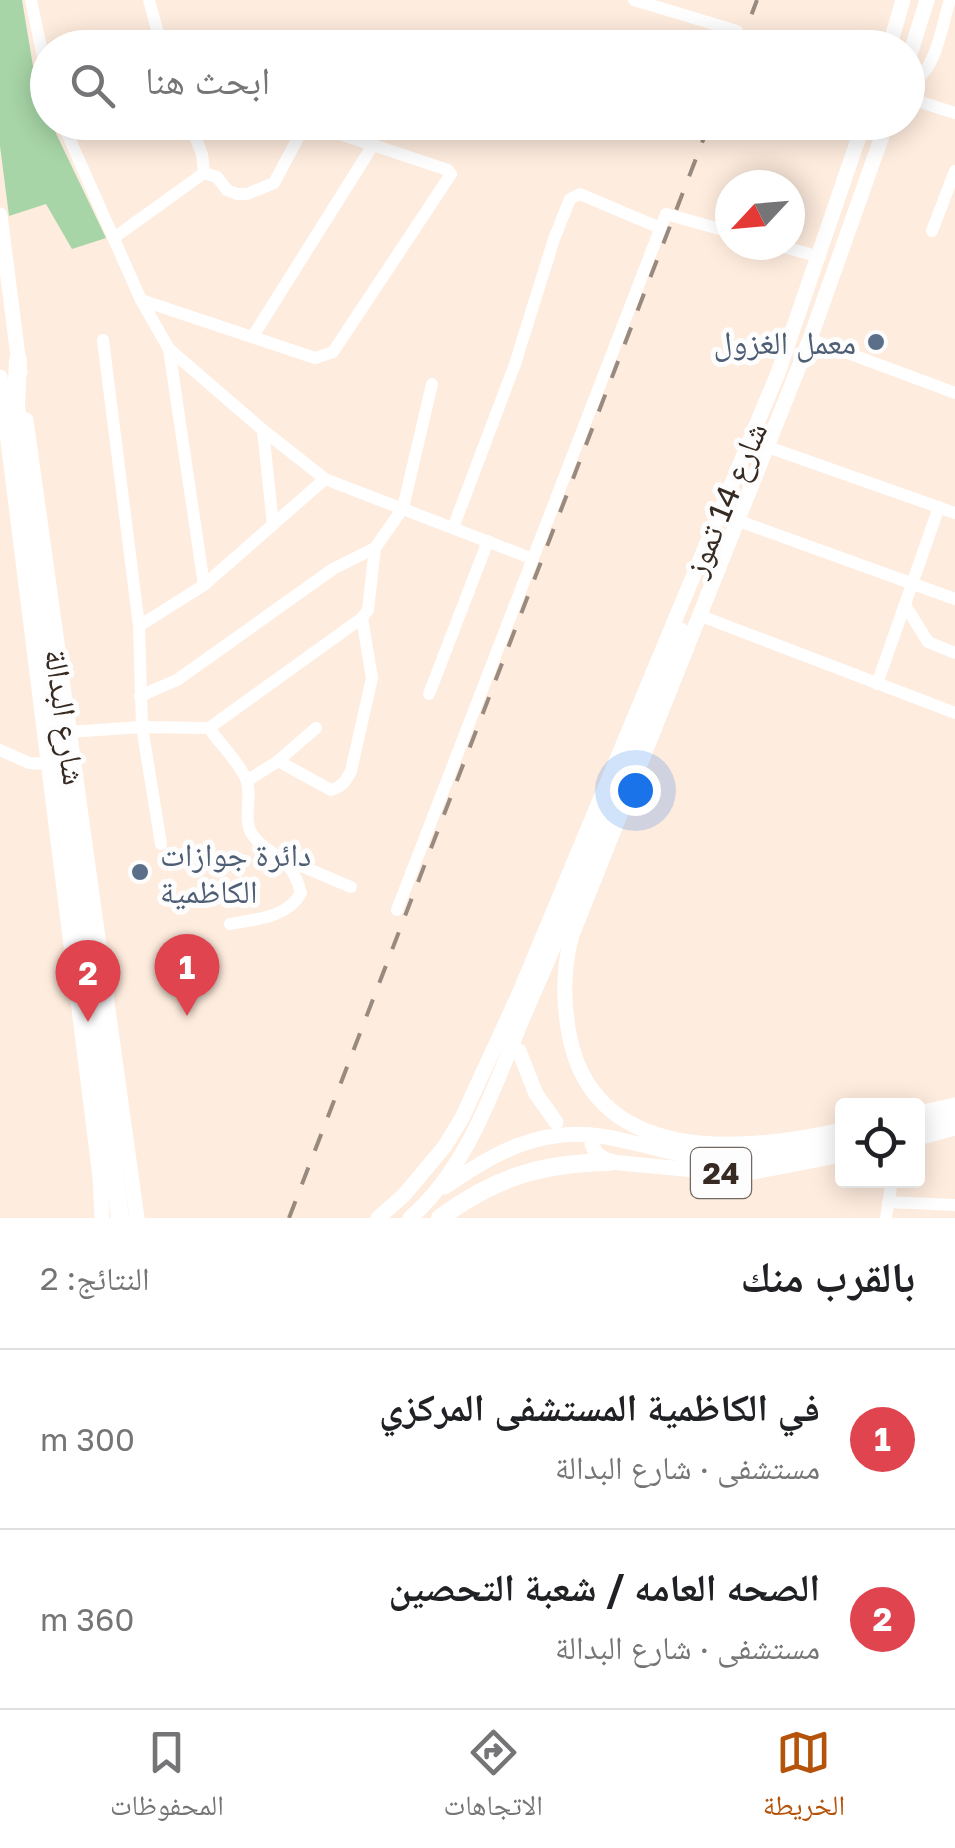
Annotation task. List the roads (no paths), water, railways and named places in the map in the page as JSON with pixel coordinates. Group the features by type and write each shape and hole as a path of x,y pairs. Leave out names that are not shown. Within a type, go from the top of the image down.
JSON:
{"highway":[{"path":"18,360 16,406 61,727 120,1218"},
{"path":"440,1218 471,1195 519,1174 570,1162 594,1146"}],"main road":[{"path":"894,30 903,0"},
{"path":"918,30 927,0"},
{"name":"شارع 14 تموز","path":"519,994 778,373 858,140"},
{"name":"شارع 14 تموز","path":"636,1125 602,1105 579,1072 565,1007 565,970 572,935 739,522 881,140"},
{"path":"0,215 18,360"},
{"name":"شارع البدالة","path":"0,376 102,1218"},
{"path":"434,1196 460,1158 506,1059 695,594 706,572 730,543"},
{"name":"شارع البدالة","path":"61,727 137,1218"},
{"path":"570,870 583,869 594,880"},
{"path":"514,1019 519,994"},
{"path":"378,1218 426,1172 462,1118 519,994"},
{"path":"519,1051 536,1094 556,1122"},
{"path":"925,1111 955,1105"},
{"path":"925,1123 955,1117"},
{"path":"594,1146 612,1122 636,1125"},
{"name":"24","path":"636,1125 678,1140 724,1147 770,1144 835,1131"},
{"path":"925,1136 955,1128"},
{"path":"410,1218 491,1156 541,1138 580,1134 697,1157 750,1160 835,1144"},
{"name":"24","path":"594,1146 726,1173 754,1172 835,1156"}],"street":[{"path":"32,0 36,30"},
{"path":"150,0 158,30"},
{"path":"634,0 657,3 734,30"},
{"path":"925,70 950,0"},
{"path":"925,103 955,113"},
{"path":"70,140 141,300 169,348 325,480 533,558"},
{"path":"196,140 204,173"},
{"path":"204,173 217,177 227,190 247,194 274,183 296,140"},
{"path":"141,300 316,358 334,352 451,174 358,140"},
{"path":"253,336 373,145"},
{"path":"932,231 955,171"},
{"path":"115,237 204,173"},
{"path":"453,528 515,364 570,199 580,194 660,228"},
{"path":"397,910 666,214 715,228"},
{"path":"805,253 820,257"},
{"path":"810,339 955,392"},
{"path":"102,340 139,626 142,726 161,844"},
{"path":"169,348 204,584"},
{"path":"140,696 177,680 333,569 374,548 403,508 432,384"},
{"path":"263,430 273,524"},
{"path":"768,447 955,513"},
{"path":"139,626 204,584 325,480"},
{"path":"877,684 939,507"},
{"path":"739,522 955,599"},
{"path":"430,694 488,541"},
{"path":"61,727 209,728 362,618 368,610 374,548"},
{"path":"904,606 928,642 955,653"},
{"path":"701,616 955,713"},
{"path":"278,761 330,790 339,788 352,771 372,678 362,618"},
{"path":"209,728 247,780 248,828 254,838 284,859 351,886"},
{"path":"247,780 278,761 316,728"},
{"path":"0,750 29,763 48,764"},
{"path":"230,924 276,915 295,904 301,893 298,880 284,859"},
{"path":"886,1218 891,1188"},
{"path":"888,1202 955,1205"}],"railway":[{"path":"746,30 757,0"},
{"path":"289,1218 703,140"}],"place":[{"name":"معمل الغزول","path":"876,342"},
{"name":"دائرة جوازات الكاظمية","path":"140,872"},
{"name":"في الكاظمية المستشفى المركزي","path":"187,1016"},
{"name":"الصحه العامه / شعبة التحصين","path":"88,1022"}]}
